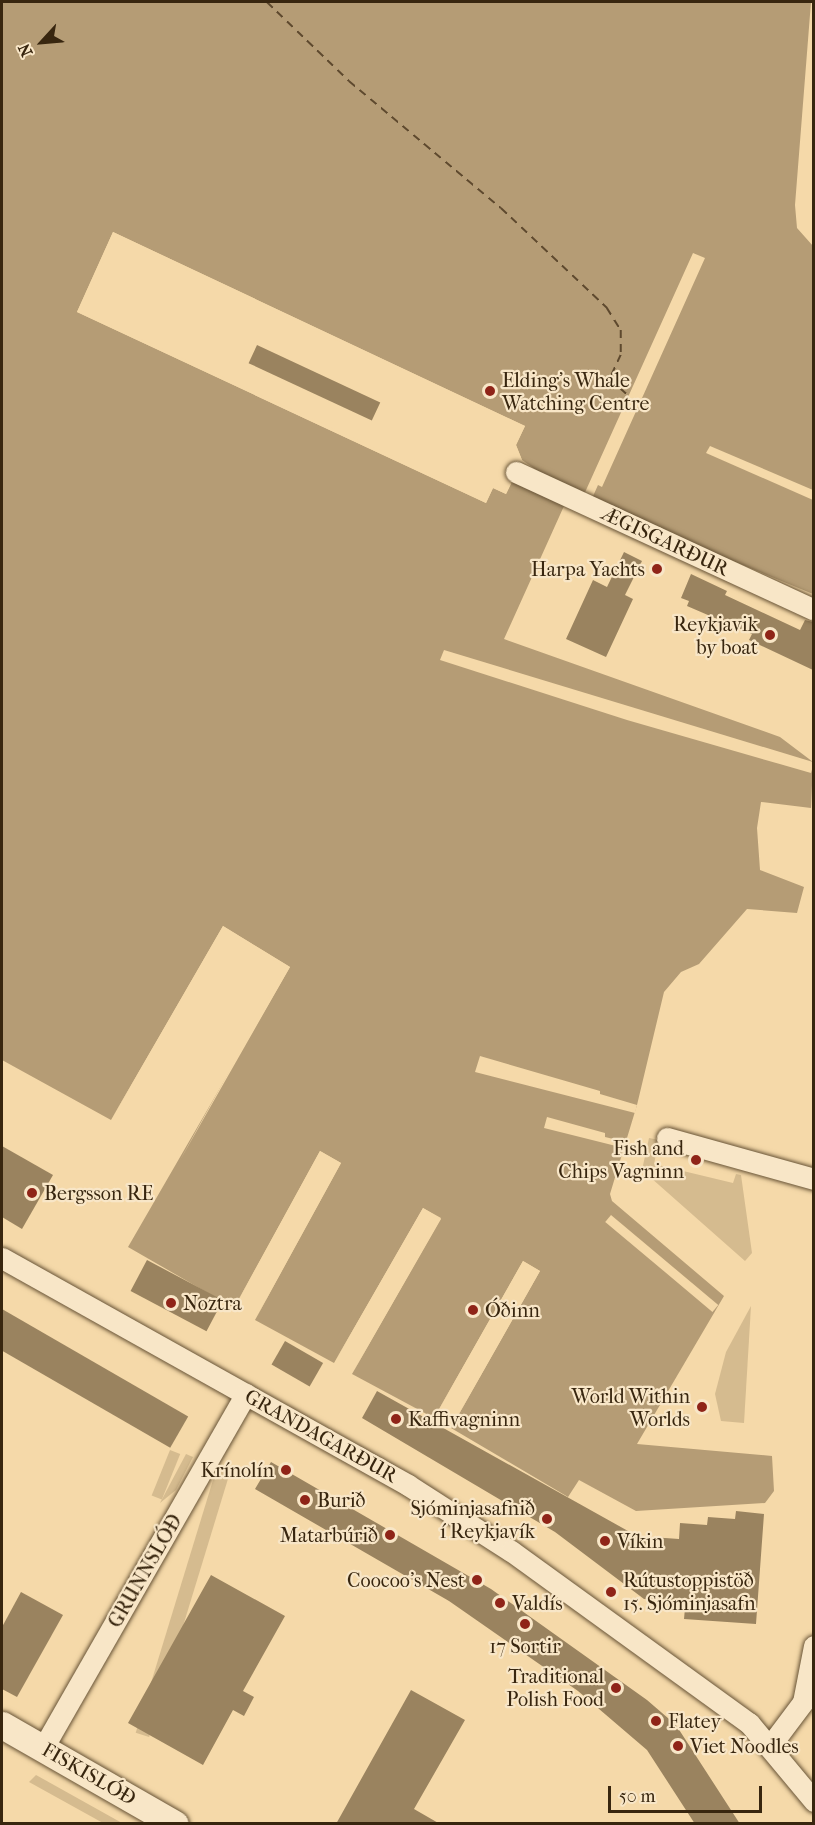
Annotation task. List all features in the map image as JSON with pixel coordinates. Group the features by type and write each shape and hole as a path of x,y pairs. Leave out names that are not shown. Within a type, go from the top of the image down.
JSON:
{"street":[{"name":"ÆGISGARÐUR","path":"516,472 813,610"},
{"path":"667,1138 813,1179"},
{"name":"GRANDAGARÐUR","path":"2,1258 408,1485 511,1551 749,1724 770,1746 813,1801"},
{"name":"GRUNNSLÓÐ","path":"44,1748 246,1394"},
{"path":"770,1746 803,1702 813,1646"},
{"name":"FISKISLÓÐ","path":"2,1725 175,1824"}],"shaded area":[{"path":"2,2 811,2 795,205 797,228 813,246 813,594 571,494 522,460 516,445 525,426 113,232 77,312 486,503 493,488 506,494 512,482 564,506 504,639 780,737 813,762 811,808 761,802 757,828 760,870 804,887 797,913 747,909 699,964 681,972 664,992 637,1105 610,1194 612,1201 724,1296 637,1444 772,1456 774,1491 765,1503 636,1511 579,1480 568,1497 451,1428 540,1271 523,1261 434,1418 352,1374 441,1219 423,1208 334,1363 255,1320 341,1163 320,1151 234,1308 128,1247 290,967 223,926 111,1120 2,1060"},
{"path":"649,1138 659,1140 654,1164 733,1183 736,1174 741,1175 752,1253 745,1261 642,1170"},
{"path":"751,1306 744,1423 721,1421 715,1394 726,1352"},
{"path":"170,1450 180,1454 162,1500 152,1495"},
{"path":"186,1454 193,1457 176,1490 160,1503"},
{"path":"217,1467 230,1471 149,1737 136,1733"},
{"path":"36,1775 122,1823 103,1823 29,1782"}],"pier":[{"path":"113,232 525,426 516,445 521,463 513,445 521,427 114,236 81,311 485,499 491,485 504,490 513,479 506,494 493,488 486,503 77,312"},
{"path":"693,253 705,258 602,487 598,485 590,503 582,499"},
{"path":"710,446 813,490 813,500 706,453"},
{"path":"444,650 813,762 811,773 627,720 440,660"},
{"path":"223,926 290,967 179,1162 286,968 224,930 111,1120"},
{"path":"480,1056 600,1091 600,1094 637,1105 635,1113 475,1072"},
{"path":"547,1117 605,1133 605,1137 626,1142 624,1148 544,1128"},
{"path":"320,1151 341,1163 255,1320 337,1164 321,1155 234,1308"},
{"path":"423,1208 441,1218 352,1374 437,1219 424,1212 334,1363"},
{"path":"611,1215 718,1305 712,1312 605,1222"},
{"path":"523,1261 540,1271 451,1428 536,1272 524,1265 434,1418"}],"building":[{"path":"257,345 380,402 372,421 249,363"},
{"path":"624,552 642,561 625,595 633,599 606,657 566,639 593,580 607,587"},
{"path":"691,574 727,591 725,595 800,630 805,620 813,622 813,670 749,640 752,634 687,606 689,601 681,598"},
{"path":"2,1146 53,1175 22,1229 2,1217"},
{"path":"147,1260 223,1300 207,1331 131,1291"},
{"path":"2,1309 188,1416 170,1448 2,1351"},
{"path":"285,1341 323,1363 310,1386 271,1364"},
{"path":"377,1391 637,1536 679,1539 680,1523 707,1525 708,1517 735,1519 736,1511 764,1514 756,1624 684,1619 685,1608 674,1607 674,1602 644,1599 555,1532 362,1418"},
{"path":"271,1462 491,1589 647,1700 676,1725 740,1824 695,1824 647,1750 578,1691 449,1601 255,1489"},
{"path":"211,1575 285,1616 243,1691 254,1697 244,1716 233,1710 203,1765 128,1723"},
{"path":"21,1592 63,1615 17,1697 2,1689 2,1627"},
{"path":"411,1690 465,1720 414,1809 440,1824 336,1824"}],"ferry route":[{"path":"267,2 349,81 501,208 607,308 621,330 621,355 610,379 629,396"}],"place":[{"name":"Elding’s Whale Watching Centre","path":"490,391"},
{"name":"Harpa Yachts","path":"657,569"},
{"name":"Reykjavik by boat","path":"770,635"},
{"name":"Fish and Chips Vagninn","path":"696,1160"},
{"name":"Bergsson RE","path":"32,1193"},
{"name":"Noztra","path":"171,1303"},
{"name":"Óðinn","path":"473,1310"},
{"name":"World Within Worlds","path":"702,1407"},
{"name":"Kaffivagninn","path":"396,1419"},
{"name":"Krínolín","path":"286,1470"},
{"name":"Burið","path":"305,1500"},
{"name":"Sjóminjasafnið í Reykjavík","path":"547,1519"},
{"name":"Matarbúrið","path":"390,1535"},
{"name":"Víkin","path":"605,1541"},
{"name":"Coocoo's Nest","path":"477,1580"},
{"name":"Rútustoppistöð 15. Sjóminjasafn","path":"611,1592"},
{"name":"Valdís","path":"500,1603"},
{"name":"17 Sortir","path":"525,1624"},
{"name":"Traditional Polish Food","path":"616,1688"},
{"name":"Flatey","path":"656,1721"},
{"name":"Viet Noodles","path":"678,1746"}]}
